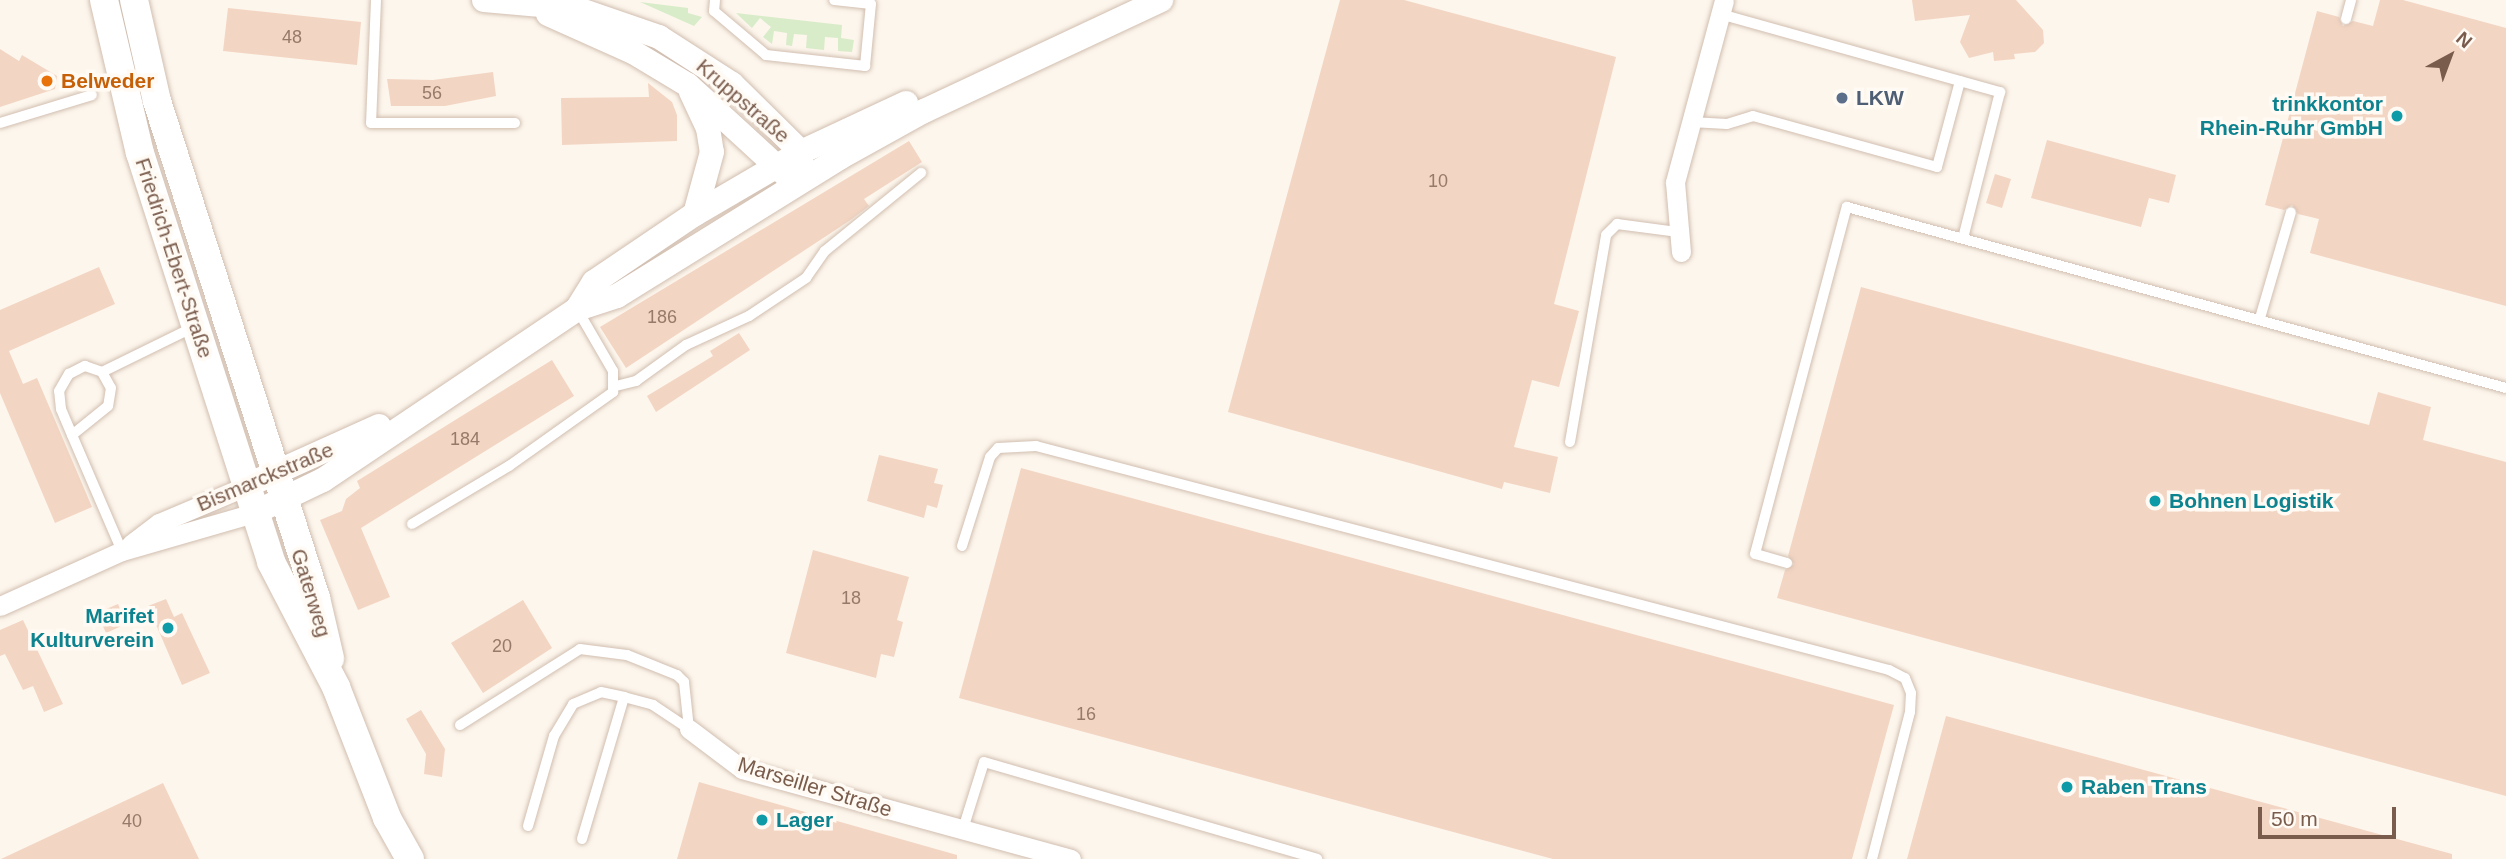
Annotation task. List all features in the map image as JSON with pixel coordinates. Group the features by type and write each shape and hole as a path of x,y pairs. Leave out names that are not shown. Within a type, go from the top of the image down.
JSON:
{"main road":[{"name":"Friedrich-Ebert-Straße","path":"104,0 129,112 254,513"},
{"name":"Friedrich-Ebert-Straße","path":"134,0 158,101 279,487"},
{"name":"Gaterweg","path":"279,487 316,598 336,687"},
{"name":"Gaterweg","path":"254,513 288,600 336,687 387,818 410,859"}],"street":[{"name":"Kruppstraße","path":"484,0 598,6 697,58 732,85 801,152 799,181"},
{"name":"Kruppstraße","path":"799,181 924,111 1161,0"},
{"name":"Kruppstraße","path":"526,2 633,52 688,85 774,168 799,181"},
{"path":"1681,252 1675,181 1722,7"},
{"name":"Kruppstraße","path":"801,152 974,73 1013,69"},
{"name":"Kruppstraße","path":"688,85 708,128 712,152 695,215"},
{"name":"Bismarckstraße","path":"577,309 594,282 695,215 801,152"},
{"name":"Bismarckstraße","path":"0,606 122,551 254,513 279,487 387,422 414,415 577,309 617,296 799,181"},
{"name":"Bismarckstraße","path":"122,551 159,523 246,486 279,487"},
{"name":"Marseiller Straße","path":"689,729 742,769 1071,859"}],"lane":[{"path":"376,0 371,123 515,123"},
{"path":"715,0 714,11 766,55 865,66 871,4 834,0"},
{"path":"2346,19 2351,0"},
{"path":"1722,7 2000,92 1963,238"},
{"path":"1691,122 1727,124 1753,116 1937,167 1959,81"},
{"path":"0,123 92,95"},
{"path":"412,524 603,403 616,386 636,381 686,345 749,316 806,278 825,251 921,173"},
{"path":"1787,563 1755,554 1847,207 2260,318 2506,388"},
{"path":"2260,318 2291,212"},
{"path":"1570,442 1606,234 1617,224 1678,232"},
{"path":"577,309 609,362 616,386"},
{"path":"102,372 196,326"},
{"path":"72,435 108,406 111,388 102,372 85,366 69,374 59,391 61,409 72,435 122,551"},
{"path":"962,546 990,457 998,448 1036,446 1889,670 1905,678 1911,693 1910,712 1872,859"},
{"path":"460,725 580,649 628,655 677,675 684,682 689,729"},
{"path":"528,826 564,714 589,695 624,697 653,705 689,729"},
{"path":"582,839 624,697"},
{"path":"963,830 985,762 1317,859"}],"green space":[{"path":"640,2 688,8 688,13 702,17 694,26"},
{"path":"736,13 842,25 841,38 854,40 852,52 838,51 838,38 825,37 824,50 806,48 807,35 794,34 792,46 786,45 787,33 774,31 772,44 763,37 771,27 760,18 752,28"}],"building":[{"path":"1340,0 1404,0 1616,57 1554,304 1579,311 1559,387 1532,380 1514,447 1558,457 1550,493 1504,482 1502,489 1228,412"},
{"path":"1912,0 2016,0 2043,30 2044,43 2035,52 2014,54 2015,59 1994,61 1993,52 1969,58 1960,42 1970,15 1915,21"},
{"name":"trinkkontor Rhein-Ruhr GmbH","path":"2380,0 2403,0 2506,28 2506,306 2310,253 2319,219 2298,214 2292,205 2284,210 2265,205 2317,11 2339,17 2343,26 2353,21 2373,26"},
{"path":"228,8 361,22 357,65 223,51"},
{"path":"0,49 19,61 22,55 57,76 55,89 0,107"},
{"path":"493,72 496,96 445,106 391,106 387,79 433,80"},
{"path":"648,83 672,102 677,115 677,141 562,145 561,98 649,97"},
{"path":"2047,140 2176,175 2169,203 2149,198 2141,227 2031,198"},
{"path":"909,141 922,162 864,199 869,206 626,368 600,327"},
{"path":"1995,174 2011,179 2002,208 1986,203"},
{"path":"99,267 115,304 9,351 23,384 37,378 92,507 55,523 0,393 0,310"},
{"name":"Bohnen Logistik","path":"1861,287 2369,425 2378,392 2431,407 2423,440 2506,462 2506,796 1777,598 1785,570 1794,564 1788,556"},
{"path":"739,333 750,350 656,412 647,396 713,356 710,351"},
{"path":"552,360 574,396 361,528 390,597 358,610 320,520 342,511 346,499 360,488 357,481"},
{"path":"879,455 938,469 934,483 943,485 937,508 927,505 924,518 867,501"},
{"path":"1021,468 1894,705 1852,859 1553,859 959,698"},
{"path":"813,550 909,577 897,620 903,622 894,657 881,654 876,678 786,653"},
{"path":"166,599 174,617 182,613 210,673 182,685 148,606"},
{"path":"523,600 552,648 483,693 451,643"},
{"path":"118,604 126,624 106,633 97,613"},
{"path":"23,620 63,704 44,712 33,686 23,690 5,654 0,656 0,630"},
{"path":"421,710 445,749 442,777 424,774 426,754 406,719"},
{"name":"Raben Trans","path":"1946,716 2452,854 2452,859 1907,859"},
{"name":"Lager","path":"699,782 957,855 957,859 677,859"},
{"path":"163,783 199,859 1,859"}],"place":[{"name":"Belweder","path":"47,81"},
{"name":"LKW","path":"1842,98"},
{"name":"trinkkontor Rhein-Ruhr GmbH","path":"2397,116"},
{"name":"Bohnen Logistik","path":"2155,501"},
{"name":"Marifet Kulturverein","path":"168,628"},
{"name":"Raben Trans","path":"2067,787"},
{"name":"Lager","path":"762,820"}]}
